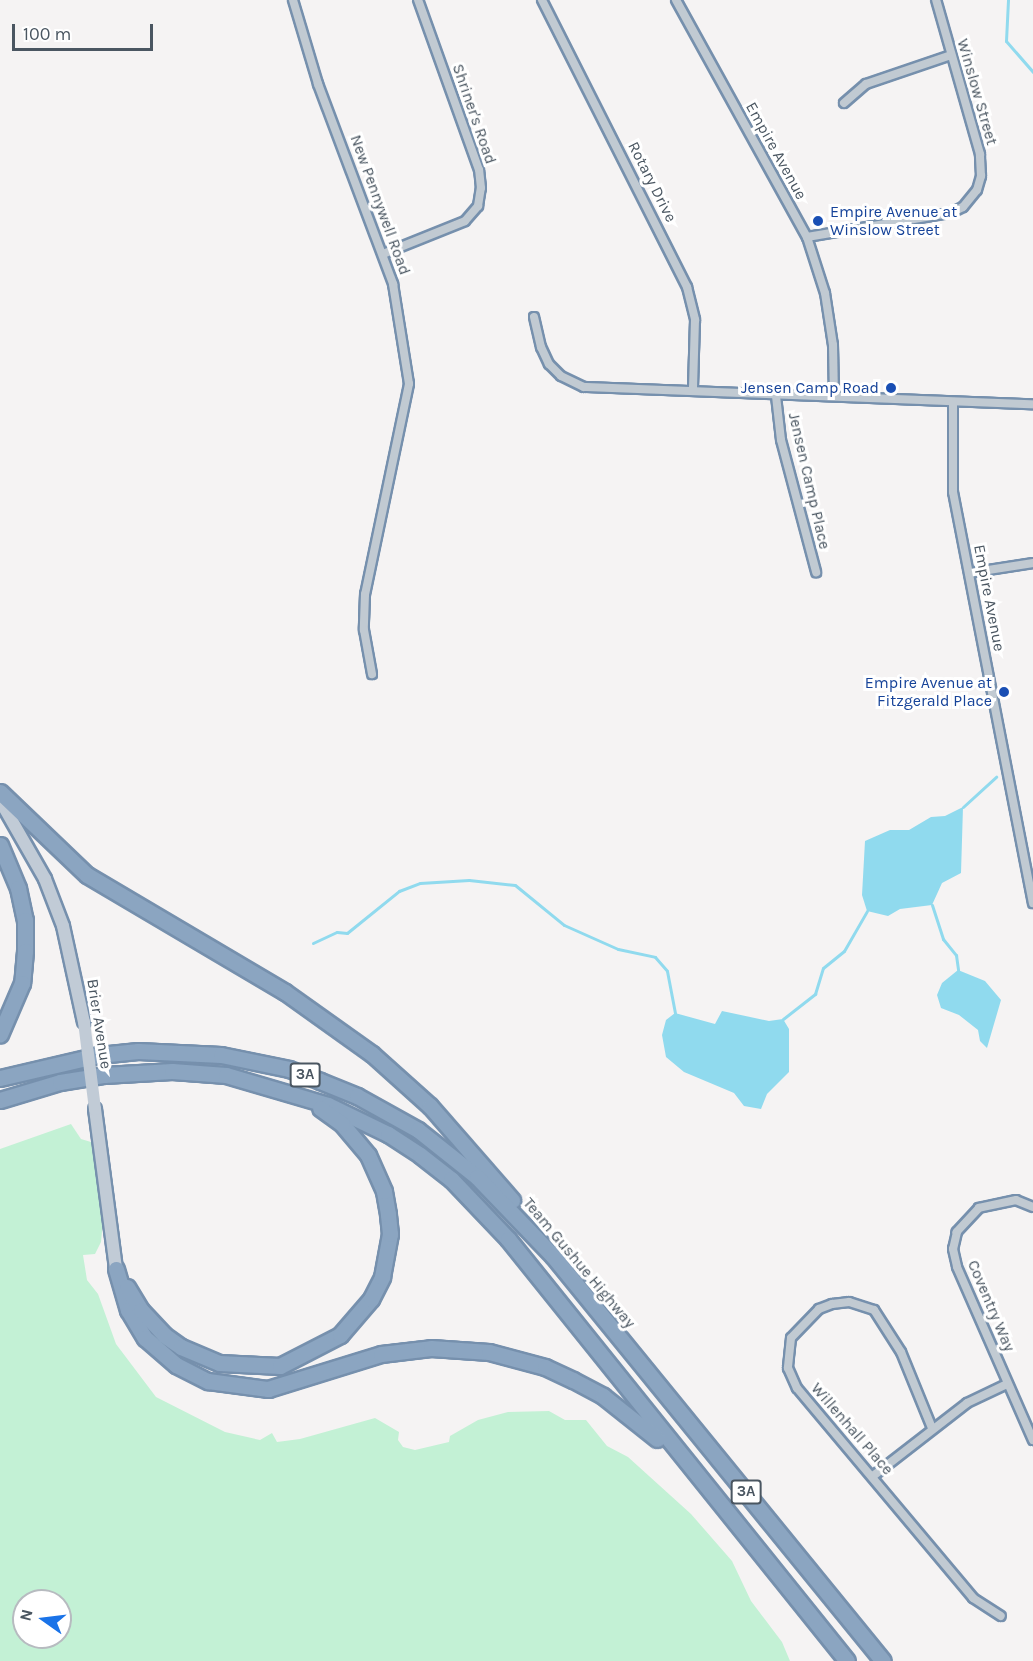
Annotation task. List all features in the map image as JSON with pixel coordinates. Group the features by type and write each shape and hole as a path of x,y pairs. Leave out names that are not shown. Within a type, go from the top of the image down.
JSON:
{"highway":[{"path":"0,792 87,875 285,992 400,1077 472,1151 553,1256"},
{"path":"0,845 18,888 25,920 22,983 0,1034"},
{"name":"Team Gushue Highway","path":"0,1078 68,1060 138,1051 221,1055 289,1069 357,1096 418,1130 477,1177 553,1256 883,1661"},
{"name":"3A","path":"0,1100 60,1082 162,1071 226,1076 298,1095 388,1134 451,1179 508,1239 688,1467 848,1661"},
{"path":"116,1269 141,1310 164,1335 189,1352 219,1363 280,1365 340,1335 371,1299 382,1276 390,1234 384,1191 368,1155 342,1124 298,1095"},
{"path":"116,1269 128,1310 145,1338 176,1365 208,1381 268,1389 381,1354 431,1348 489,1352 545,1367 603,1396 688,1467"}],"main road":[{"name":"Brier Avenue","path":"0,800 45,879 63,926 84,1022 116,1269"}],"street":[{"name":"New Pennywell Road","path":"293,0 318,84 393,284 409,384 365,594 364,630 372,674"},
{"name":"Shriner's Road","path":"383,254 465,221 478,206 482,188 479,170 417,0"},
{"name":"Rotary Drive","path":"542,0 687,286 694,320 693,389"},
{"name":"Empire Avenue","path":"676,0 807,237 828,312 834,396"},
{"name":"Winslow Street","path":"807,237 945,215 963,207 973,196 981,176 980,154 936,0"},
{"path":"844,103 866,84 951,55"},
{"path":"534,317 541,347 549,364 572,383 601,388 693,389 776,396 834,396 953,403 1033,404"},
{"name":"Jensen Camp Place","path":"776,396 781,440 816,572"},
{"name":"Empire Avenue","path":"953,403 953,492 1033,903"},
{"path":"969,573 1033,563"},
{"name":"Coventry Way","path":"1033,1207 1016,1200 979,1208 957,1232 953,1249 957,1267 1033,1440"},
{"name":"Willenhall Place","path":"932,1428 901,1352 879,1316 861,1304 849,1302 819,1309 791,1338 788,1368 797,1388 973,1598 1001,1616"},
{"path":"873,1476 967,1403 1007,1383"}],"green space":[{"path":"71,1124 81,1139 91,1142 104,1211 101,1242 95,1254 83,1255 87,1280 98,1294 116,1344 156,1397 225,1432 260,1440 272,1433 277,1442 300,1439 375,1418 399,1432 398,1440 403,1447 415,1450 449,1442 450,1436 478,1420 508,1412 549,1411 565,1420 586,1420 607,1446 628,1457 691,1514 732,1561 751,1601 782,1642 790,1661 0,1661 0,1149"}],"water":[{"path":"963,807 961,873 942,883 932,905 900,909 888,916 867,911 862,895 865,841 890,830 909,830 931,817 945,816"},
{"path":"958,970 985,981 1001,1000 987,1048 980,1041 978,1030 959,1015 941,1008 937,995 942,983"},
{"path":"722,1011 769,1021 783,1019 789,1029 789,1072 767,1094 761,1109 744,1106 734,1093 684,1072 666,1057 662,1035 666,1020 675,1013 715,1024"}],"waterway":[{"path":"1008,0 1006,41 1033,72"},
{"path":"963,807 996,777"},
{"path":"313,943 337,932 347,933 399,891 420,883 469,880 515,885 564,925 618,949 655,957 667,971 675,1013"},
{"path":"932,905 943,939 956,955 958,970"},
{"path":"783,1019 815,994 823,968 844,951 867,911"}],"place":[{"name":"Empire Avenue at Winslow Street","path":"818,221"},
{"name":"Jensen Camp Road","path":"891,388"},
{"name":"Empire Avenue at Fitzgerald Place","path":"1004,692"}]}
